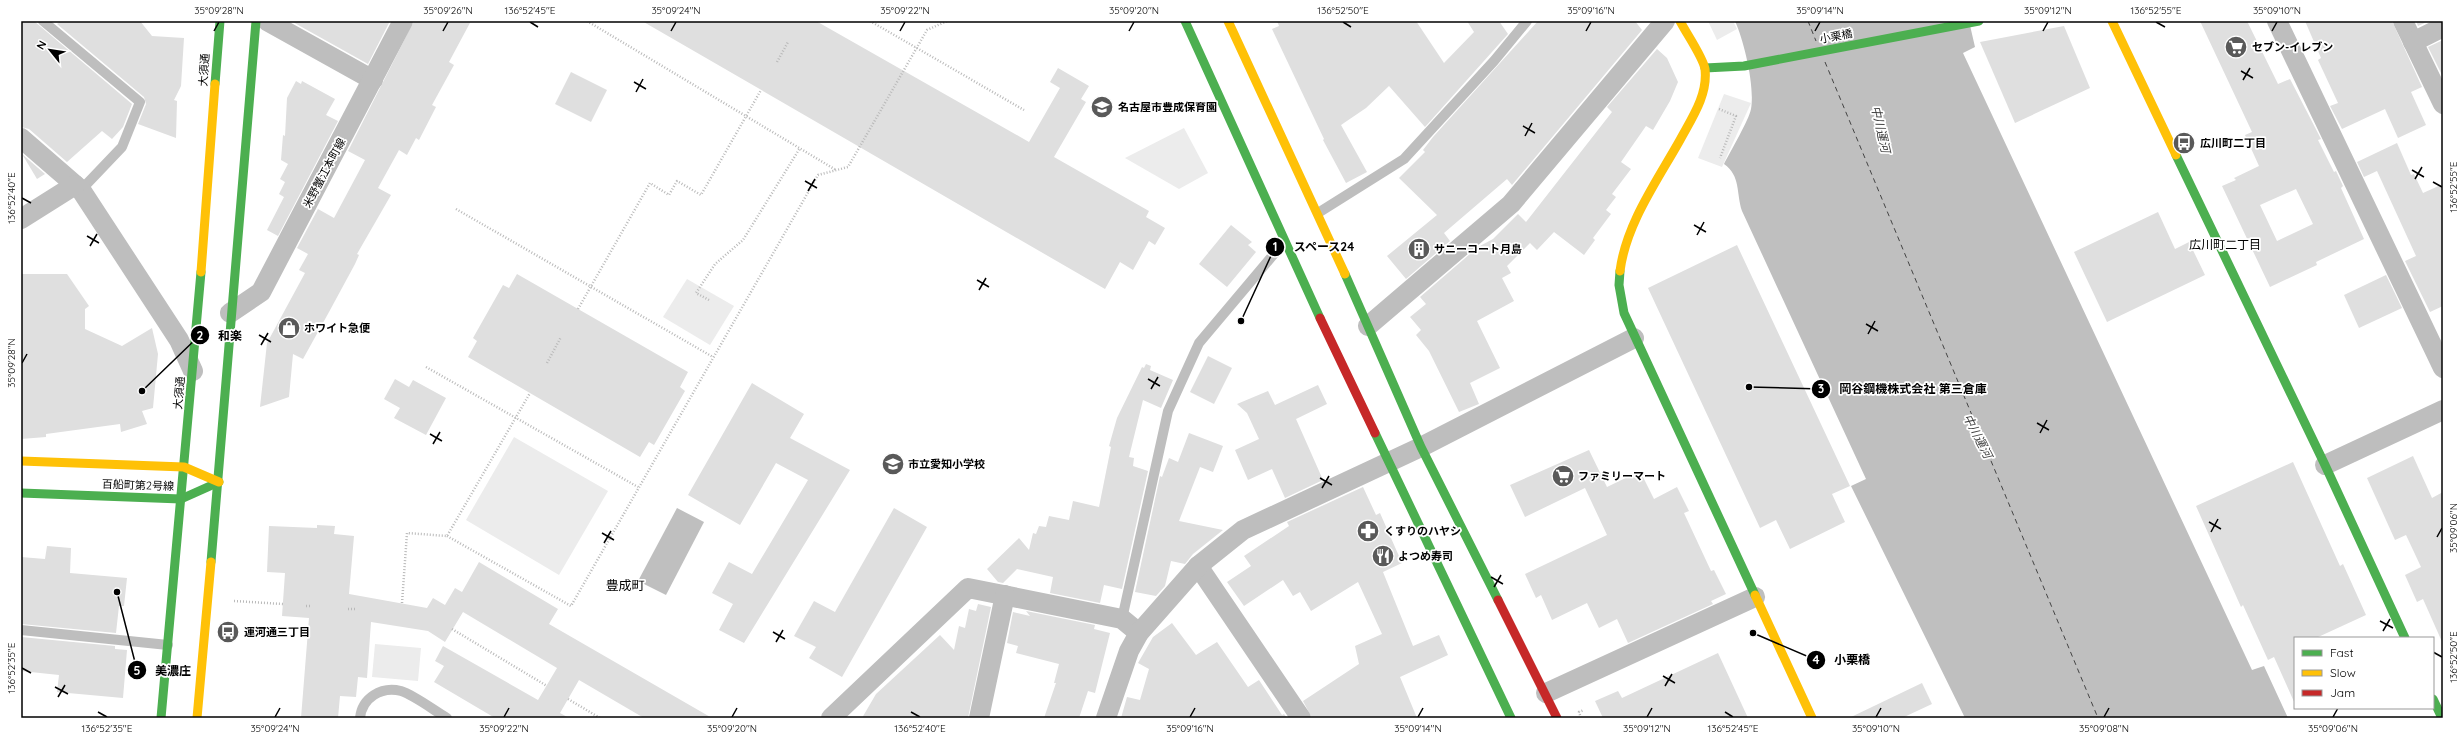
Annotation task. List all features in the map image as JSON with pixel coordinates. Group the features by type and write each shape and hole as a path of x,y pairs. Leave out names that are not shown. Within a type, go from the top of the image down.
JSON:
{"street":[{"name":"大須通","path":"160,718 184,467 220,21"},
{"path":"197,718 219,482 230,313 256,21"},
{"path":"267,21 373,80"},
{"name":"米野蟹江本町線","path":"230,313 261,292 403,21"},
{"path":"1185,21 1284,242 1387,462 1511,718"},
{"path":"1368,326 1511,204 1665,21"},
{"path":"1680,21 1705,68 1705,88 1695,113 1635,221 1622,257 1619,285 1624,313 1634,338 1812,718"},
{"name":"小栗橋","path":"1705,68 1744,66 1979,21"},
{"path":"2112,21 2326,466 2405,637"},
{"path":"2277,21 2443,368"},
{"path":"2403,21 2443,104"},
{"path":"1231,22 1318,213 1421,447 1546,693 1557,718"},
{"path":"2413,42 2443,27"},
{"path":"21,138 78,188 179,340 192,371"},
{"path":"21,219 78,188"},
{"path":"1106,718 1129,651 1139,632 1198,566 1243,530 1421,447 1634,338"},
{"path":"2326,466 2443,410"},
{"name":"百船町第2号線","path":"21,461 184,467 219,482"},
{"name":"百船町第2号線","path":"21,493 181,499 219,482"},
{"path":"1198,566 1301,718"},
{"path":"831,718 968,588 1122,619 1139,632"},
{"path":"979,718 1005,595"},
{"path":"1546,693 1755,597"},
{"path":"2434,701 2442,718"}],"lane":[{"path":"43,21 140,102 122,147 78,188"},
{"path":"1318,213 1404,159 1494,61 1526,21"},
{"path":"1122,619 1168,411 1199,343 1284,242"},
{"path":"21,630 168,645"},
{"path":"360,718 361,708 372,695 385,691 401,691 447,718"}],"path":[{"path":"587,21 836,170"},
{"path":"870,21 1024,110"},
{"path":"402,603 407,534 447,536 571,606 818,175 848,167 927,30 948,21"},
{"path":"777,62 788,42"},
{"path":"578,309 650,184 669,195 677,181 701,195 761,90"},
{"path":"1714,107 1736,116 1720,158"},
{"path":"709,300 696,292 715,264 744,240 800,148"},
{"path":"456,209 713,357"},
{"path":"546,363 562,337"},
{"path":"426,367 638,487"},
{"path":"447,536 530,393"},
{"path":"234,601 283,604"},
{"path":"348,609 356,610"},
{"path":"452,629 547,686"},
{"path":"568,699 600,718"},
{"path":"1579,712 1584,710"}],"shaded area":[{"path":"1708,21 1733,21 1737,29 1717,40"},
{"path":"1724,94 1751,103 1722,167 1698,158"},
{"path":"1184,128 1208,173 1179,189 1125,158"},
{"path":"687,279 734,306 710,345 663,317"},
{"path":"514,437 608,491 559,575 466,520"},
{"path":"375,644 421,648 418,681 372,677"}],"water":[{"name":"中川運河","path":"1735,21 1969,21 1975,47 1963,53 2252,670 2264,666 2288,718 1965,718 1851,486 1866,479 1742,211 1736,179 1724,164 1747,121 1750,114 1752,99 1748,64 1742,40"},
{"path":"677,508 704,522 666,595 638,581"}],"building":[{"path":"21,21 34,21 132,104 123,127 112,139 102,131 67,162 29,129 21,127"},
{"path":"60,21 140,21 152,36 184,38 181,86 174,100 177,101 176,138 138,124 146,104 144,97 57,24"},
{"path":"291,21 390,21 368,64"},
{"path":"414,21 471,21 449,62 454,65 432,105 436,107 419,140 416,138 407,155 399,150 378,188 391,195 357,254 359,255 355,264 303,359 293,354 289,397 260,407 267,343 305,273 299,270 308,254 297,248 318,209 334,218 365,160 348,151"},
{"path":"642,21 816,21 1029,142 1060,88 1050,82 1058,68 1089,86 1081,99 1086,102 1054,157 1149,211 1146,217 1165,228 1155,245 1149,241 1133,270 1120,262 1105,289"},
{"path":"1277,21 1416,21 1444,63 1474,32 1467,21 1499,21 1508,34 1425,127 1389,86 1366,108 1341,125 1367,172 1346,183 1323,140 1324,139 1272,29 1279,26"},
{"path":"1538,21 1635,21 1642,30 1512,185 1507,179 1444,233 1450,241 1406,279 1387,256 1437,215 1399,178 1425,152 1423,150 1433,137"},
{"path":"2200,21 2247,21 2278,84 2290,79 2321,139 2318,140 2334,172 2336,171 2343,186 2341,188 2364,239 2316,262 2317,265 2270,287 2222,186 2236,180 2234,178 2259,166 2245,135 2252,132","holes":["2296,189 2313,224 2277,241 2260,205"]},
{"path":"2305,21 2392,21 2422,87 2411,92 2426,125 2398,138 2385,109 2342,129 2330,106 2338,103 2318,60 2321,58"},
{"path":"2416,21 2429,21 2418,26"},
{"path":"2064,26 2090,88 2015,123 1980,42"},
{"path":"2443,40 2443,77 2428,47"},
{"path":"1657,49 1667,58 1678,82 1670,101 1653,130 1646,126 1621,162 1631,169 1612,194 1616,197 1606,210 1611,214 1593,238 1595,240 1584,255 1554,232 1537,250 1530,243 1507,266 1511,273 1502,278 1514,301 1477,321 1500,368 1470,383 1479,404 1459,412 1429,351 1416,335 1421,330 1410,317 1426,304 1420,297 1478,247 1493,239 1518,214 1526,222 1612,112 1607,107"},
{"path":"571,72 607,90 591,122 555,104"},
{"path":"296,81 301,84 302,81 335,99 326,115 338,121 278,236 267,230 284,197 279,194 285,182 280,179 288,164 281,160 283,135 285,136 287,98"},
{"path":"2397,143 2411,175 2414,174 2423,193 2443,184 2443,306 2430,312 2405,261 2416,256 2377,171 2364,177 2357,162"},
{"path":"22,154 45,174 37,179"},
{"path":"2158,212 2175,249 2189,242 2205,275 2107,322 2074,252"},
{"path":"1231,225 1252,242 1248,245 1256,252 1227,287 1199,264"},
{"path":"1737,245 1850,486 1832,494 1845,522 1790,549 1776,520 1760,528 1648,288"},
{"path":"21,274 67,274 89,306 85,309 85,329 122,346 152,328 158,354 153,408 142,411 147,424 121,432 120,424 46,434 46,437 21,439"},
{"path":"517,274 688,372 680,387 685,391 654,445 649,442 640,457 468,357 477,341 473,338 503,285 509,288"},
{"path":"2386,275 2402,308 2359,328 2344,295"},
{"path":"1208,356 1232,368 1214,404 1190,392"},
{"path":"1146,364 1151,366 1150,370 1173,380 1161,408 1143,400 1129,457 1134,458 1133,466 1148,471 1122,589 1104,585 1100,603 1050,593 1053,577 1017,569 1003,583 998,582 987,569 1019,538 1029,550 1033,533 1036,534 1039,526 1046,527 1049,516 1069,520 1073,501 1099,507 1111,447 1109,446 1117,418 1142,367 1144,368"},
{"path":"395,379 409,387 413,380 446,398 426,435 394,418 400,408 384,399"},
{"path":"752,383 804,414 790,438 850,470 744,643 719,630 733,604 712,593 729,562 752,574 808,480 776,463 740,525 688,495"},
{"path":"1318,385 1327,404 1296,419 1323,480 1285,498 1272,469 1248,480 1235,450 1259,439 1247,413 1237,404 1268,391 1275,405"},
{"path":"1189,433 1223,446 1213,472 1200,467 1179,521 1223,530 1193,554 1185,564 1171,561 1165,586 1156,596 1135,592 1160,476 1162,477 1169,458 1178,462"},
{"path":"1589,450 1607,487 1640,471 1654,499 1677,487 1689,511 1684,513 1711,571 1714,570 1726,594 1711,601 1713,604 1628,643 1617,619 1599,628 1587,603 1552,620 1541,595 1536,598 1525,574 1607,535 1585,488 1525,517 1510,485"},
{"path":"2413,456 2432,498 2443,492 2443,644 2423,599 2417,602 2405,575 2421,567 2406,535 2395,540 2367,478"},
{"path":"2293,462 2340,566 2343,564 2366,615 2318,637 2294,637 2294,702 2274,657 2268,660 2243,605 2241,607 2196,506"},
{"path":"1363,487 1376,515 1380,513 1402,563 1383,572 1413,646 1439,635 1448,655 1400,677 1417,718 1312,718 1303,701 1359,664 1355,646 1382,634 1358,582 1311,611 1300,592 1293,596 1283,580 1244,606 1227,582 1251,566 1244,556 1289,526 1287,522"},
{"path":"894,508 927,527 842,677 809,658 816,647 794,636 814,601 835,612"},
{"path":"317,525 335,526 334,534 354,536 349,594 427,608 433,598 445,605 455,588 462,592 479,562 558,609 549,624 712,718 644,718 579,680 560,713 569,718 495,718 434,682 444,666 435,661 443,646 538,700 557,668 463,612 445,642 428,631 371,622 367,678 358,677 356,697 340,696 338,718 301,718 309,618 282,616 285,573 267,572 269,526 317,528"},
{"path":"47,546 71,548 70,573 127,578 124,606 119,606 116,633 21,624 21,557 45,559"},
{"path":"978,604 991,607 968,718 862,718 876,694 940,635 954,650 959,626 965,628 969,609 976,611"},
{"path":"1026,611 1095,625 1094,629 1110,633 1095,693 1088,691 1079,718 1044,718 1056,683 1054,683 1059,664 1016,653 1018,646 1007,643 1013,612 1030,616"},
{"path":"1172,623 1196,655 1217,642 1248,687 1259,680 1282,715 1284,714 1287,718 1121,718 1127,697 1140,700 1149,669 1138,663 1153,637"},
{"path":"21,637 115,646 115,649 127,650 123,698 57,692 59,675 21,671"},
{"path":"1718,653 1748,718 1603,718 1595,701 1618,691 1622,698"},
{"path":"1922,683 1932,704 1902,718 1849,718"}],"ferry route":[{"path":"1808,21 1816,41"},
{"path":"1825,62 2098,718"}],"traffic: fast":[{"path":"215,84 220,21"},
{"path":"211,562 256,21"},
{"path":"1185,21 1320,318"},
{"path":"1705,68 1744,66 1979,21"},
{"path":"2176,155 2325,465 2405,637"},
{"path":"1620,271 1619,285 1624,313 1755,595"},
{"path":"161,718 201,272"},
{"path":"1345,274 1421,447 1498,600"},
{"path":"1375,433 1511,718"},
{"path":"21,493 181,499 219,482"},
{"path":"2434,701 2442,718"}],"traffic: slow":[{"path":"1228,21 1345,274"},
{"path":"1620,271 1623,254 1629,236 1644,203 1694,115 1702,97 1705,79 1704,64 1680,21"},
{"path":"2112,21 2176,155"},
{"path":"201,272 215,84"},
{"path":"21,461 184,467 219,482"},
{"path":"197,718 211,562"},
{"path":"1755,595 1812,718"}],"traffic: jam":[{"path":"1320,318 1375,433"},
{"path":"1498,600 1557,718"}],"place":[{"name":"セブン-イレブン","path":"2236,47"},
{"name":"名古屋市豊成保育園","path":"1102,107"},
{"name":"広川町二丁目","path":"2184,143"},
{"name":"サニーコート月島","path":"1419,249"},
{"name":"スペース24","path":"1241,321"},
{"name":"ホワイト急便","path":"289,328"},
{"name":"岡谷鋼機株式会社 第三倉庫","path":"1749,387"},
{"name":"和楽","path":"142,391"},
{"name":"市立愛知小学校","path":"893,464"},
{"name":"ファミリーマート","path":"1563,476"},
{"name":"くすりのハヤシ","path":"1368,531"},
{"name":"よつめ寿司","path":"1383,556"},
{"name":"美濃庄","path":"117,592"},
{"name":"運河通三丁目","path":"228,632"},
{"name":"小栗橋","path":"1753,633"}],"district":[{"name":"広川町二丁目","path":"2225,244"},
{"name":"豊成町","path":"625,585"}]}
